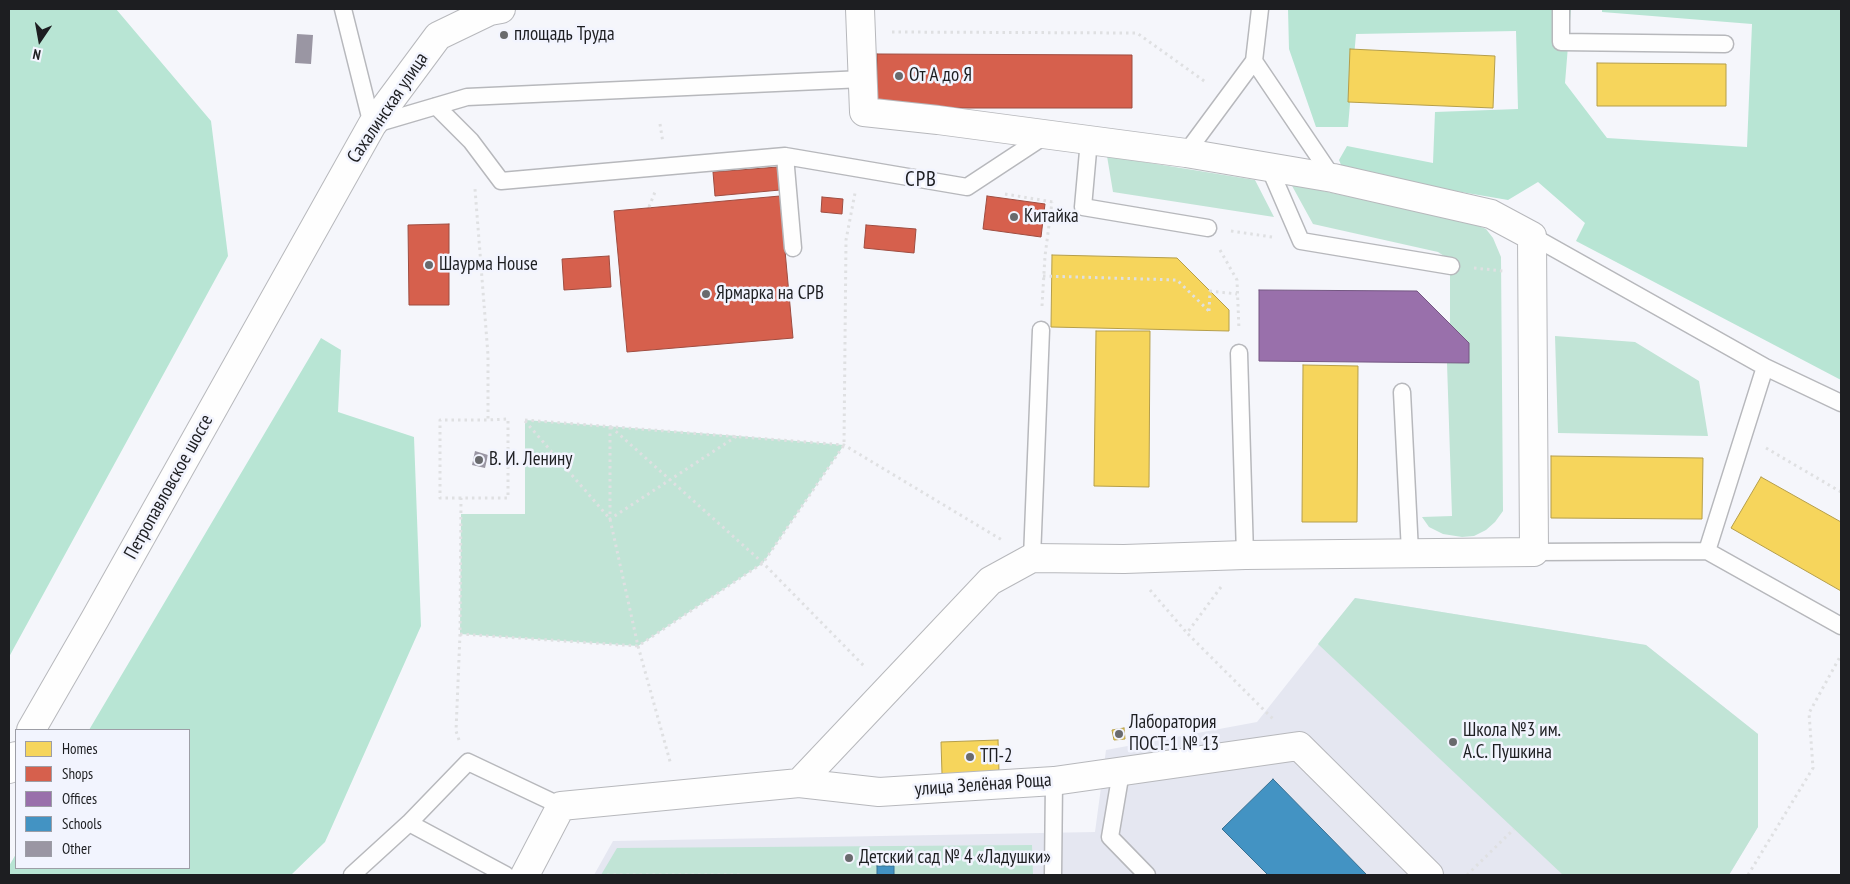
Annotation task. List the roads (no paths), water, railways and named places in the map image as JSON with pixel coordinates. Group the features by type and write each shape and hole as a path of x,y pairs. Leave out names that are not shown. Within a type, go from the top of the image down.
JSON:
{"street":[{"name":"Сахалинская улица","path":"306,242 372,125 438,36 490,11 501,9"},
{"path":"799,784 990,581 1032,558 1124,559 1410,552 1534,552 1532,236 1490,214 1334,178 1186,153 864,112 861,20"},
{"name":"Петропавловское шоссе","path":"32,729 306,242"},
{"name":"улица Зелёная Роща","path":"561,806 799,784 879,792 1054,781 1299,746 1429,875"},
{"path":"9,769 15,758"},
{"path":"525,875 561,806"}],"lane":[{"path":"343,9 372,125 467,96 863,79"},
{"path":"1186,153 1254,61 1260,9"},
{"path":"1561,9 1561,42 1725,44"},
{"path":"1254,61 1334,178"},
{"path":"436,106 471,142 501,182 785,156 967,187 1046,134"},
{"path":"1089,140 1083,207 1208,228"},
{"path":"785,156 793,248"},
{"path":"1270,167 1301,241 1451,266"},
{"path":"1532,236 1765,367 1841,403"},
{"path":"1032,558 1041,330"},
{"path":"1239,353 1245,555"},
{"path":"1707,551 1765,367"},
{"path":"1402,392 1410,552"},
{"path":"1534,552 1707,551 1841,626"},
{"path":"352,875 409,823 468,762 561,806"},
{"path":"1121,772 1110,837 1147,875"},
{"path":"1053,875 1054,781"},
{"path":"409,823 506,875"}],"place":[{"name":"площадь Труда","path":"504,35"},
{"name":"От А до Я","path":"899,76"},
{"name":"Китайка","path":"1014,217"},
{"name":"Шаурма House","path":"429,265"},
{"name":"Ярмарка на СРВ","path":"706,294"},
{"name":"В. И. Ленину","path":"479,460"},
{"name":"Лаборатория ПОСТ-1 № 13","path":"1119,734"},
{"name":"Школа №3 им. А.С. Пушкина","path":"1453,742"},
{"name":"ТП-2","path":"970,757"},
{"name":"Детский сад № 4 «Ладушки»","path":"849,858"}],"district":[{"name":"СРВ","path":"921,180"}]}
